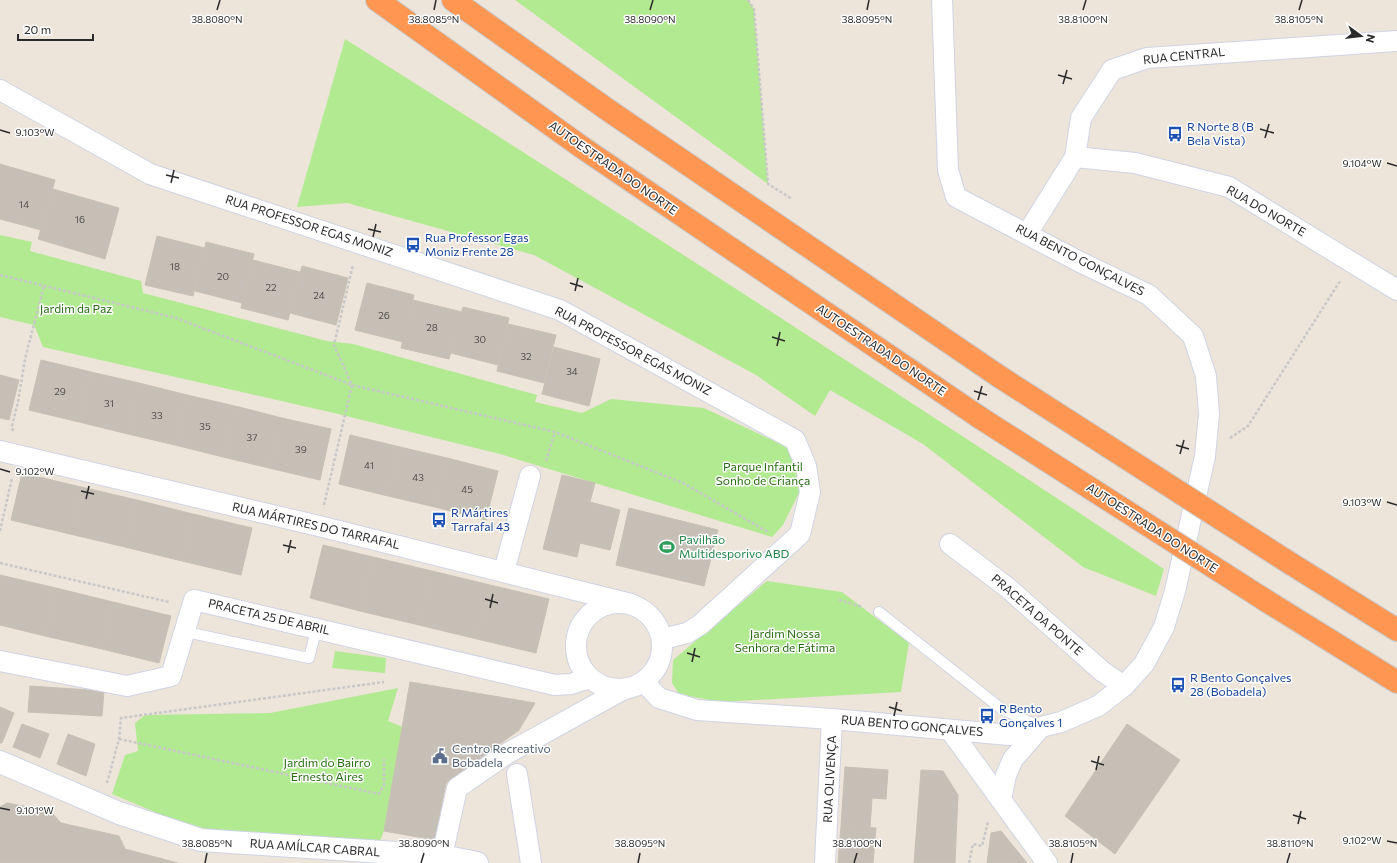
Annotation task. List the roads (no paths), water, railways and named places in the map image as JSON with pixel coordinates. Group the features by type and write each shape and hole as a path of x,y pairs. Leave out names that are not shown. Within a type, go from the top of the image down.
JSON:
{"highway":[{"name":"AUTOESTRADA DO NORTE","path":"376,0 583,148 979,417 1265,600 1397,682"},
{"path":"453,0 468,6 608,110 1000,377 1397,630"}],"street":[{"name":"RUA BENTO GONÇALVES","path":"644,682 659,698 697,710 832,719 1009,735 1061,722 1098,706 1124,686 1144,664 1161,633 1175,591 1205,456 1209,414 1206,376 1193,336 1149,295 956,197 948,170 942,0"},
{"name":"RUA CENTRAL","path":"1027,234 1076,157 1081,118 1112,70 1140,60 1155,57 1397,41"},
{"name":"RUA PROFESSOR EGAS MONIZ","path":"0,90 150,174 560,310 795,440 806,466 810,492 800,534 700,625 687,633 662,639"},
{"name":"RUA DO NORTE","path":"1076,157 1135,163 1229,187 1397,290"},
{"name":"RUA MÁRTIRES DO TARRAFAL","path":"8,453 319,526 504,571 631,604"},
{"path":"504,571 530,476"},
{"name":"PRACETA DA PONTE","path":"950,544 1008,588 1102,672 1124,686"},
{"name":"PRACETA 25 DE ABRIL","path":"0,661 127,686 171,676 186,632 194,600 555,685 571,684 590,678"},
{"path":"442,856 457,788 508,753 624,689 644,682 653,673 659,663 662,651 662,639 658,627 651,617 642,609 631,604 618,603 606,605 594,611 585,620 579,631 576,644 577,657 582,668 590,678 600,685 612,689 624,689"},
{"name":"RUA OLIVENÇA","path":"825,863 832,719"},
{"path":"1001,800 1006,775 1013,759 1041,727"},
{"path":"950,730 1047,863"},
{"name":"RUA AMÍLCAR CABRAL","path":"0,762 101,806 201,840 442,856 477,863"},
{"path":"517,774 531,863"}],"lane":[{"path":"879,612 1003,710 1041,727"},
{"path":"186,632 309,658 317,628"}],"place":[{"name":"R Norte 8 (B Bela Vista)","path":"1175,134"},
{"name":"Rua Professor Egas Moniz Frente 28","path":"413,245"},
{"name":"R Mártires Tarrafal 43","path":"439,520"},
{"name":"Pavilhão Multidesporivo ABD","path":"667,547"},
{"name":"R Bento Gonçalves 28 (Bobadela)","path":"1178,685"},
{"name":"R Bento Gonçalves 1","path":"987,716"},
{"name":"Centro Recreativo Bobadela","path":"440,756"}],"park label":[{"name":"Jardim da Paz","path":"76,309"},
{"name":"Parque Infantil Sonho de Criança","path":"763,474"},
{"name":"Jardim Nossa Senhora de Fátima","path":"785,641"},
{"name":"Jardim do Bairro Ernesto Aires","path":"327,770"}]}
